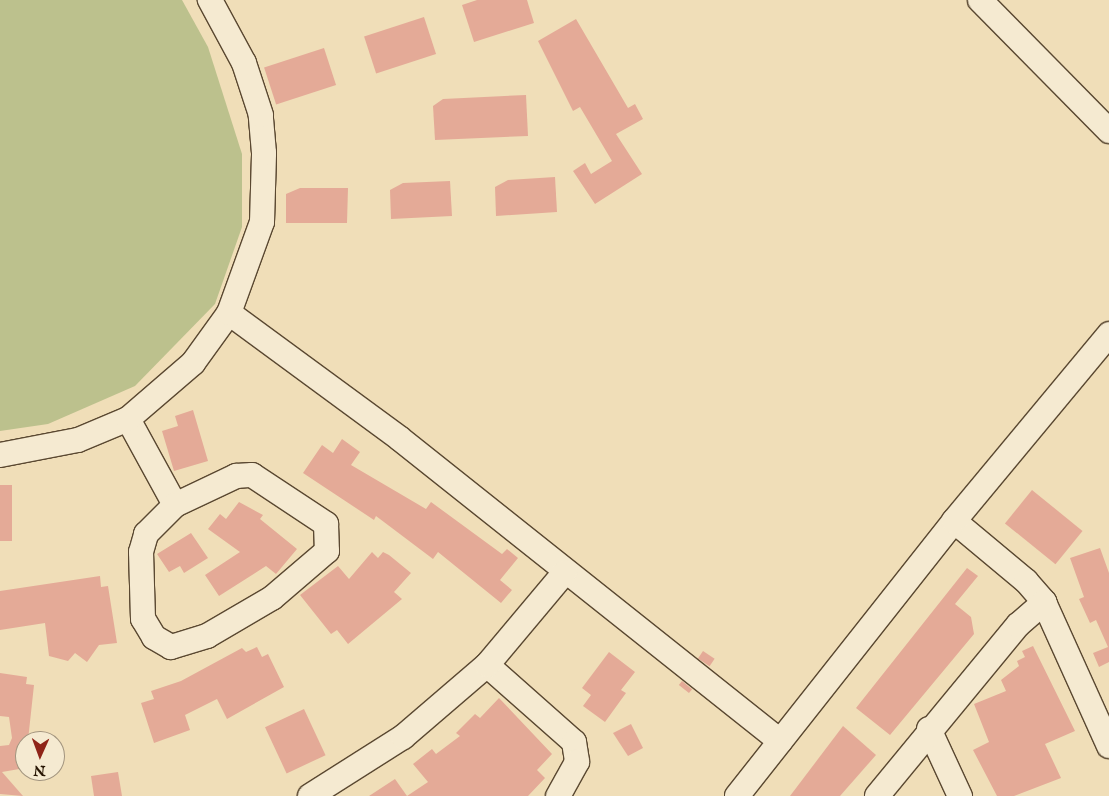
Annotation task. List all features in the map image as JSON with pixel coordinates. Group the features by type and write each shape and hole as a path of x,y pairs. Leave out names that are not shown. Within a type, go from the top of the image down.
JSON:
{"street":[{"path":"0,455 78,440 128,420 193,364 229,313 262,222 264,153 261,115 244,63 210,0"},
{"path":"980,0 1109,131"},
{"path":"229,313 399,438 565,572 780,741"},
{"path":"737,796 954,521 1109,334"},
{"path":"128,420 175,505"},
{"path":"252,475 326,524 327,551 272,598 208,636 171,647 154,637 143,618 141,552 146,534 175,505 236,476 252,475"},
{"path":"954,521 1026,581 1044,602 1109,746"},
{"path":"310,796 403,737 488,665 565,572"},
{"path":"877,796 930,729 1018,625 1044,602"},
{"path":"488,665 574,742 577,762 558,796"},
{"path":"930,729 960,796"}],"green space":[{"path":"0,0 182,0 208,47 242,154 242,227 215,304 135,386 48,424 0,431"}],"building":[{"path":"477,0 527,0 534,23 474,42 462,5"},
{"path":"424,17 436,54 376,74 364,36"},
{"path":"576,19 628,108 635,104 643,119 616,134 642,174 595,204 573,171 585,163 591,174 612,161 580,107 573,111 538,41"},
{"path":"324,48 336,85 276,105 264,67"},
{"path":"526,95 528,136 435,140 433,106 443,99"},
{"path":"555,177 557,212 496,216 495,187 508,180"},
{"path":"450,181 452,216 391,219 390,190 403,183"},
{"path":"300,188 348,188 347,223 286,223 286,194"},
{"path":"193,410 208,461 174,471 162,431 178,426 175,416"},
{"path":"342,439 360,452 351,465 426,509 431,502 502,554 507,549 518,558 500,580 512,590 501,603 438,552 433,559 376,516 374,520 303,473 322,445 333,453"},
{"path":"0,485 12,485 12,541 0,541"},
{"path":"1032,490 1083,531 1055,564 1005,523"},
{"path":"239,502 263,515 260,519 297,549 276,574 266,566 219,596 205,575 240,552 208,529 220,514 226,519"},
{"path":"191,533 208,558 184,573 180,566 169,572 157,554"},
{"path":"1100,548 1109,573 1109,662 1099,667 1093,653 1108,647 1096,620 1090,623 1079,599 1084,597 1070,558"},
{"path":"372,552 378,558 383,552 389,555 411,573 394,592 402,599 348,644 337,630 331,634 300,595 338,566 349,579"},
{"path":"967,568 978,576 955,604 971,617 974,634 890,735 856,708"},
{"path":"100,576 101,587 108,586 117,643 99,645 87,662 75,653 68,661 49,656 45,623 0,630 0,591"},
{"path":"1033,646 1075,731 1045,744 1061,778 1014,796 997,796 973,750 989,742 974,704 1006,691 1001,680 1019,666 1017,661 1025,657 1022,651"},
{"path":"257,647 262,657 268,654 284,687 227,719 217,699 185,715 190,730 154,743 141,703 154,699 151,691 181,681 242,648 246,652"},
{"path":"703,651 715,659 710,666 698,658"},
{"path":"609,652 635,672 621,690 626,693 605,722 583,706 591,695 582,688"},
{"path":"0,673 27,677 26,684 34,685 29,731 15,731 15,770 2,772 23,796 0,794 0,746 9,745 12,738 9,717 0,716"},
{"path":"682,681 692,689 689,693 679,685"},
{"path":"499,698 552,754 537,770 545,778 528,796 407,796 428,782 413,764 432,749 436,754 460,736 456,733 475,714 480,718"},
{"path":"304,709 326,755 287,773 265,727"},
{"path":"631,724 643,748 628,756 613,733"},
{"path":"843,726 876,755 840,796 790,796"},
{"path":"118,772 122,796 94,796 91,776"},
{"path":"395,779 407,796 369,796"}]}
